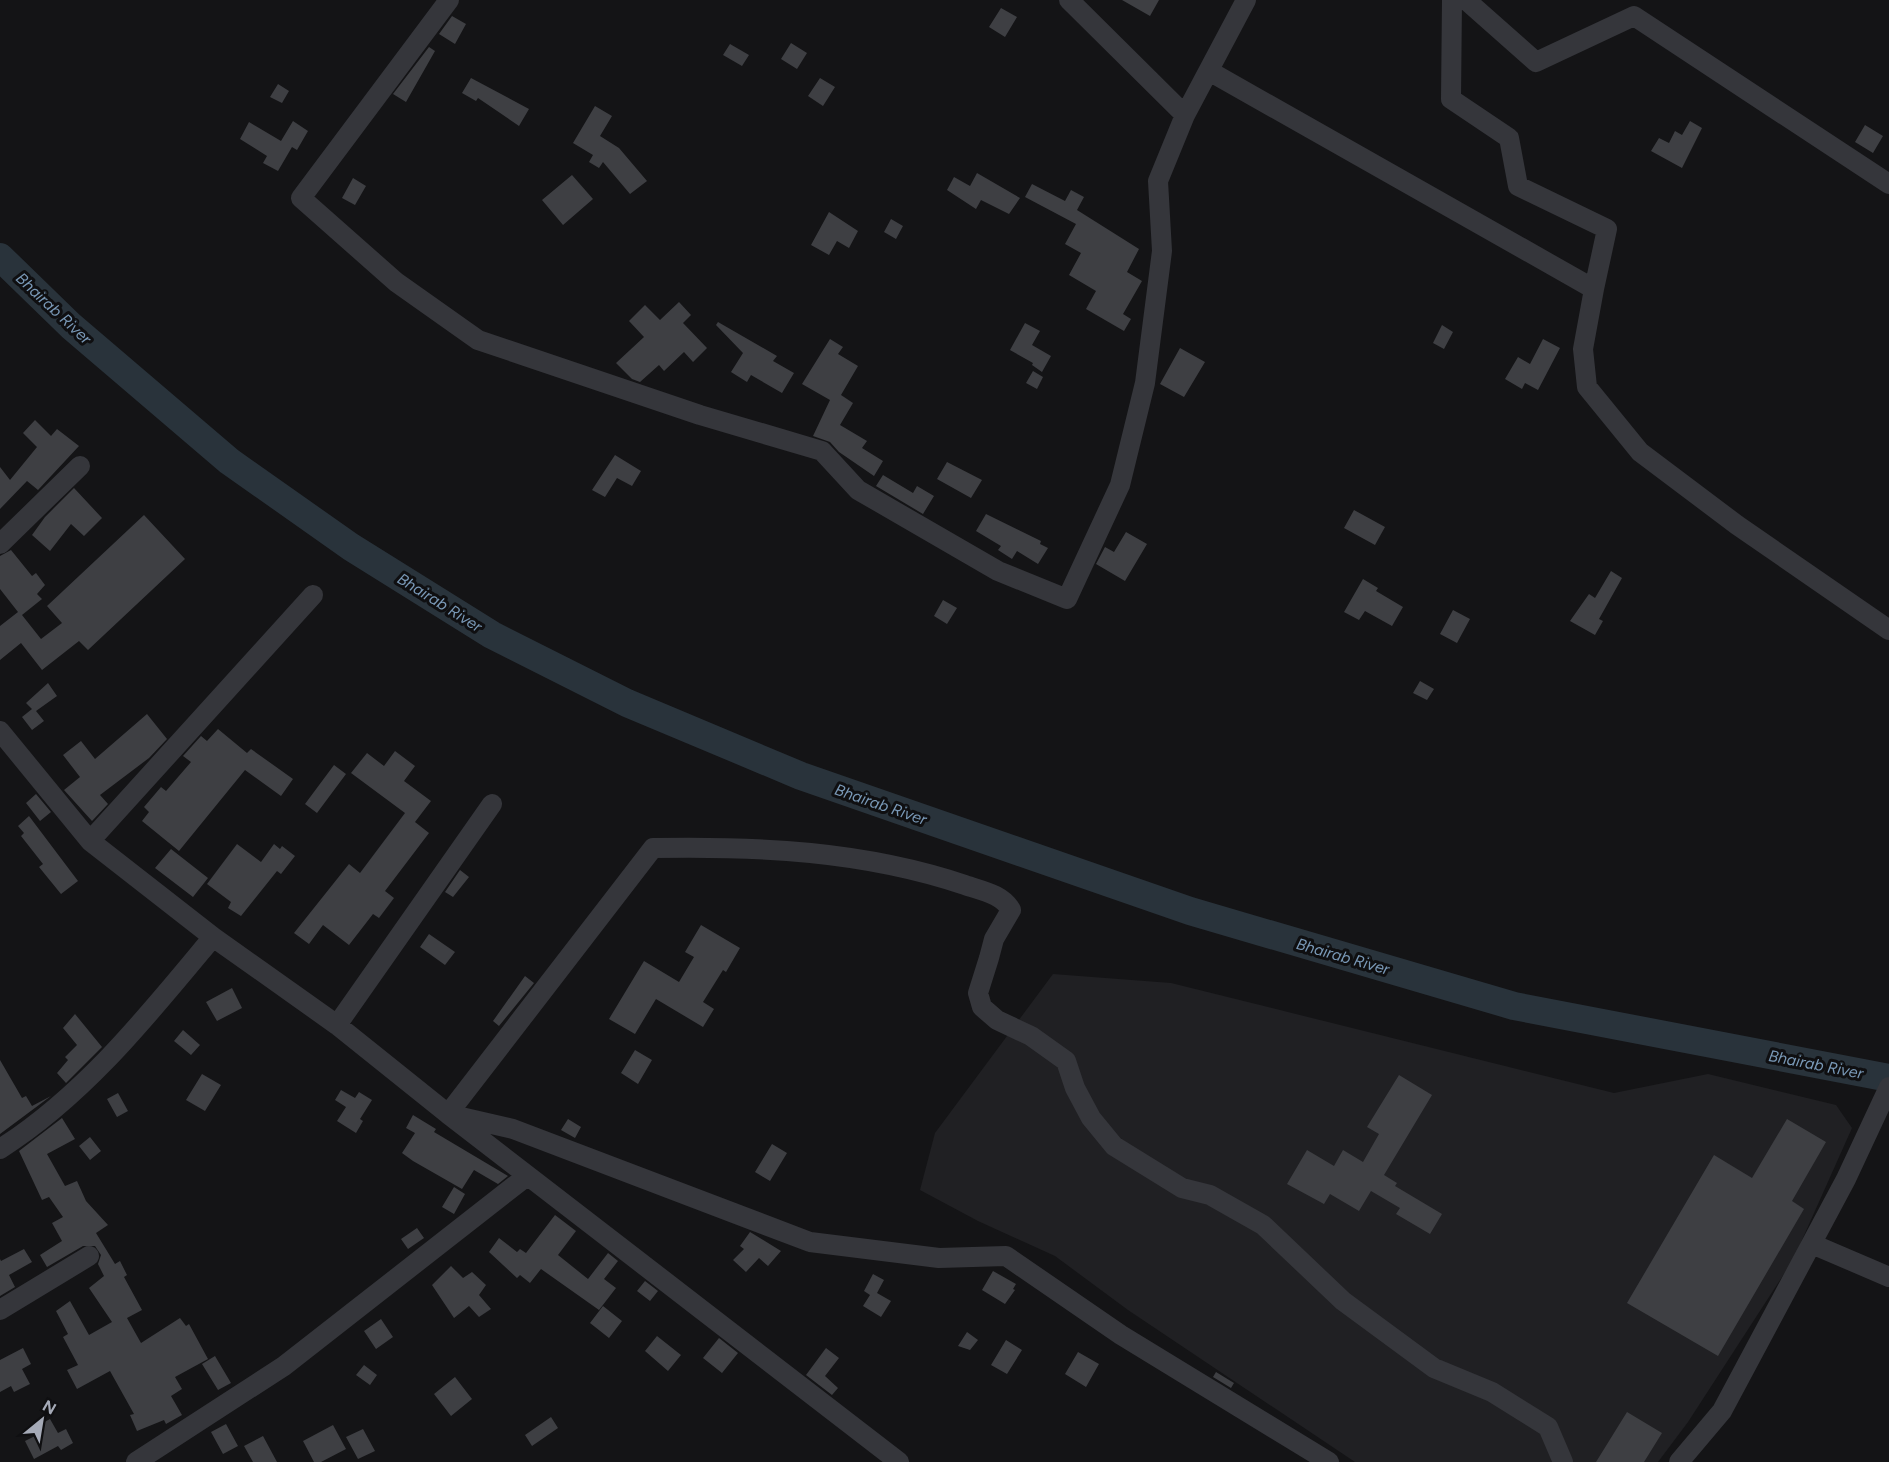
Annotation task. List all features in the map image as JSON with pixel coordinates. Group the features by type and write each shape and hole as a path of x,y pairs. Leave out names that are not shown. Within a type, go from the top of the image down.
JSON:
{"street":[{"path":"449,0 301,198 396,282 478,340 700,415 822,451 858,490 998,571 1067,599 1120,485 1145,383 1162,251 1158,181 1185,115 1246,0"},
{"path":"1069,0 1185,115"},
{"path":"1452,0 1451,99 1509,138 1518,186 1607,229 1583,349 1587,387 1640,452 1737,525 1889,630"},
{"path":"1466,0 1536,62 1634,16 1889,184"},
{"path":"1209,71 1594,290"},
{"path":"0,544 80,465"},
{"path":"90,842 313,595"},
{"path":"0,731 90,842 213,937 338,1025 527,1176 899,1462"},
{"path":"338,1025 492,804"},
{"path":"448,1114 653,848 741,846 827,854 930,874 1005,900 1011,910 994,939 978,993 982,1007 997,1020 1031,1036 1066,1061 1075,1088 1091,1118 1114,1146 1182,1188 1210,1195 1263,1225 1343,1301 1434,1368 1492,1392 1548,1427 1563,1462"},
{"path":"0,1149 43,1120 73,1093 142,1022 213,937"},
{"path":"1679,1462 1722,1411 1846,1179 1889,1087"},
{"path":"448,1114 513,1129 810,1242 939,1258 1006,1256 1121,1335 1329,1462"},
{"path":"136,1462 284,1366 527,1176"},
{"path":"1812,1244 1889,1277"},
{"path":"0,1310 89,1256"}],"shaded area":[{"path":"1053,974 1171,983 1614,1093 1708,1074 1836,1105 1852,1128 1793,1260 1688,1422 1658,1462 1355,1462 1128,1310 1055,1256 978,1221 920,1190 935,1133"}],"building":[{"path":"1122,0 1159,0 1150,16"},
{"path":"1001,8 1017,17 1005,37 989,27"},
{"path":"452,16 466,24 455,44 439,34"},
{"path":"791,43 807,53 797,69 781,59"},
{"path":"730,44 749,55 742,66 723,55"},
{"path":"429,47 435,51 406,102 393,94"},
{"path":"471,78 529,109 519,126 478,98 476,101 462,93"},
{"path":"820,78 835,87 823,106 808,96"},
{"path":"278,84 289,91 282,103 270,97"},
{"path":"595,106 612,116 600,136 619,148 647,181 630,194 603,162 599,168 589,162 593,155 573,143"},
{"path":"293,121 308,131 297,150 292,147 278,171 263,163 267,156 240,139 249,122 281,141"},
{"path":"1690,121 1702,128 1682,168 1651,151 1659,138 1669,143 1675,131 1682,135"},
{"path":"1865,125 1883,136 1873,153 1855,142"},
{"path":"977,173 1020,198 1009,214 981,200 976,209 947,190 954,177 970,186"},
{"path":"572,175 593,199 563,225 542,200"},
{"path":"353,178 366,186 355,205 342,198"},
{"path":"1032,184 1065,201 1071,190 1084,197 1077,210 1139,249 1127,272 1142,281 1123,314 1131,319 1124,331 1086,309 1096,291 1069,275 1081,253 1065,244 1076,224 1025,197"},
{"path":"829,212 858,231 849,248 837,241 829,255 811,245"},
{"path":"891,219 903,226 896,239 884,232"},
{"path":"679,302 691,315 683,323 707,348 693,362 684,352 664,371 659,365 640,382 632,379 616,363 644,337 629,321 645,305 660,320"},
{"path":"718,322 777,356 773,361 794,373 782,393 751,375 747,382 731,372 743,353 716,325"},
{"path":"1025,323 1040,331 1032,345 1051,356 1042,372 1032,365 1033,363 1010,350"},
{"path":"1442,325 1453,332 1444,349 1433,343"},
{"path":"830,339 843,347 838,354 858,366 841,395 853,403 840,425 867,441 862,448 883,461 874,476 839,452 830,442 813,436 830,400 802,384"},
{"path":"1543,339 1560,348 1538,390 1525,383 1522,389 1505,379 1518,357 1530,364"},
{"path":"1180,348 1205,362 1184,397 1160,384"},
{"path":"1033,371 1043,377 1037,389 1026,383"},
{"path":"35,420 51,436 57,429 79,446 38,490 27,481 0,509 0,467 10,480 37,447 23,433"},
{"path":"615,455 641,471 632,486 617,478 605,497 592,490"},
{"path":"947,462 982,480 971,498 937,479"},
{"path":"883,475 913,493 917,486 934,496 923,514 876,486"},
{"path":"74,488 102,518 84,536 71,524 50,551 32,535 45,517"},
{"path":"1354,510 1385,527 1375,545 1344,528"},
{"path":"986,514 1041,541 1040,544 1048,548 1038,564 1017,551 1012,559 998,550 1001,546 976,531"},
{"path":"144,515 185,559 88,650 79,641 42,670 21,643 0,660 0,626 18,612 0,589 0,556 11,550 32,576 36,573 45,585 37,594 42,599 22,615 41,639 62,623 47,606"},
{"path":"1126,532 1147,544 1125,581 1096,564 1105,547 1114,552"},
{"path":"1611,571 1622,578 1599,619 1603,621 1595,635 1570,621 1589,594 1595,598"},
{"path":"1363,579 1378,588 1376,591 1403,607 1392,626 1365,611 1359,620 1344,612"},
{"path":"943,600 957,608 947,624 934,616"},
{"path":"1453,610 1470,619 1457,643 1440,634"},
{"path":"1420,681 1434,689 1427,700 1413,693"},
{"path":"48,683 57,696 36,711 44,721 32,730 22,717 32,709 26,703"},
{"path":"147,714 167,739 149,758 100,795 108,804 92,821 64,790 80,777 63,755 81,741 95,759"},
{"path":"218,729 247,753 251,749 293,779 281,796 245,770 179,851 142,821 149,812 144,807 161,787 166,791 191,762 183,756 201,736 207,741"},
{"path":"395,751 415,766 404,781 431,801 415,822 429,833 385,891 394,898 379,918 373,914 349,945 323,925 309,944 294,933 349,864 360,873 405,813 351,773 367,753 384,766"},
{"path":"334,765 346,774 317,813 305,804"},
{"path":"36,794 51,812 40,821 26,803"},
{"path":"29,816 78,881 61,894 39,867 43,864 21,836 24,833 18,826"},
{"path":"237,844 261,862 274,844 280,849 282,846 295,856 281,874 277,871 241,916 228,908 231,902 207,884"},
{"path":"171,849 208,878 193,897 155,868"},
{"path":"460,870 469,877 453,897 445,892"},
{"path":"701,925 740,948 726,972 723,970 703,1002 714,1009 703,1027 656,999 635,1034 609,1019 644,961 679,982 694,957 685,952"},
{"path":"429,934 455,952 445,965 420,947"},
{"path":"525,976 534,983 499,1026 493,1021"},
{"path":"232,988 242,1008 217,1021 206,1002"},
{"path":"75,1014 102,1047 66,1083 57,1073 68,1060 65,1057 77,1045 63,1028"},
{"path":"183,1030 200,1045 191,1055 174,1041"},
{"path":"635,1050 652,1060 638,1084 621,1073"},
{"path":"0,1060 22,1098 26,1096 32,1106 51,1096 0,1134"},
{"path":"202,1074 221,1085 205,1111 186,1100"},
{"path":"1399,1075 1432,1095 1384,1175 1397,1183 1395,1186 1442,1214 1430,1234 1396,1214 1400,1208 1371,1191 1359,1211 1330,1194 1324,1204 1287,1184 1307,1150 1334,1166 1343,1150 1363,1162 1379,1134 1367,1127"},
{"path":"341,1090 355,1098 359,1092 372,1100 360,1119 363,1121 356,1133 337,1121 346,1107 335,1100"},
{"path":"118,1093 128,1111 117,1117 107,1099"},
{"path":"413,1115 436,1129 434,1132 508,1176 498,1184 474,1170 462,1189 413,1161 402,1153 415,1133 406,1128"},
{"path":"62,1118 75,1139 47,1154 65,1186 77,1181 86,1201 108,1225 96,1233 115,1264 120,1261 127,1275 124,1277 142,1310 127,1318 141,1343 180,1318 186,1326 189,1324 208,1359 175,1377 182,1389 171,1396 182,1415 166,1424 164,1420 137,1431 130,1415 134,1414 110,1371 77,1389 67,1370 78,1365 63,1337 68,1334 56,1311 70,1301 89,1335 112,1322 89,1288 104,1276 98,1264 101,1255 95,1246 83,1246 47,1267 40,1255 62,1241 52,1223 63,1217 49,1197 42,1200 19,1151"},
{"path":"568,1119 581,1127 575,1138 561,1130"},
{"path":"1787,1119 1826,1142 1792,1201 1804,1209 1718,1356 1627,1303 1714,1155 1752,1178"},
{"path":"90,1137 101,1151 90,1160 79,1146"},
{"path":"772,1144 787,1153 770,1181 755,1172"},
{"path":"454,1187 465,1194 454,1214 442,1207"},
{"path":"555,1215 576,1231 558,1255 588,1279 608,1253 618,1261 604,1279 616,1288 599,1310 541,1269 530,1283 520,1275 517,1278 489,1252 499,1238 517,1252 520,1249 526,1253"},
{"path":"417,1228 424,1238 408,1249 401,1239"},
{"path":"750,1232 781,1251 768,1266 759,1258 746,1272 733,1260 744,1249 740,1246"},
{"path":"24,1249 32,1262 9,1275 15,1287 0,1296 0,1259 1,1261"},
{"path":"451,1266 463,1278 472,1272 486,1285 479,1295 491,1309 479,1317 469,1306 454,1318 432,1285"},
{"path":"993,1271 1016,1284 1013,1289 1015,1290 1005,1304 982,1290"},
{"path":"873,1274 884,1280 877,1293 891,1301 881,1317 863,1306 870,1295 864,1291"},
{"path":"645,1281 658,1291 650,1301 637,1291"},
{"path":"603,1306 622,1321 609,1338 590,1323"},
{"path":"381,1319 393,1337 376,1349 364,1331"},
{"path":"967,1332 978,1340 970,1350 958,1346"},
{"path":"657,1336 681,1355 668,1371 645,1351"},
{"path":"719,1338 738,1353 722,1373 703,1358"},
{"path":"1006,1340 1022,1350 1007,1374 991,1365"},
{"path":"23,1348 31,1364 22,1369 30,1384 14,1392 11,1386 0,1392 0,1360"},
{"path":"826,1348 839,1358 825,1376 838,1388 832,1395 806,1375"},
{"path":"1078,1352 1099,1364 1086,1387 1065,1374"},
{"path":"215,1356 231,1383 218,1390 202,1364"},
{"path":"364,1365 377,1375 370,1385 356,1375"},
{"path":"1216,1372 1234,1383 1231,1388 1213,1377"},
{"path":"455,1377 472,1399 451,1416 434,1394"},
{"path":"1627,1412 1662,1433 1644,1462 1596,1462"},
{"path":"551,1417 558,1428 532,1446 525,1435"},
{"path":"50,1419 58,1433 66,1429 73,1443 61,1450 58,1446 34,1459 25,1441 41,1433 37,1426"},
{"path":"226,1424 238,1446 223,1454 211,1432"},
{"path":"333,1425 346,1449 321,1462 314,1462 303,1441"},
{"path":"363,1429 375,1451 358,1459 346,1437"},
{"path":"263,1436 277,1462 253,1462 244,1446"}],"waterway":[{"name":"Bhairab River","path":"0,257 71,326 229,461 351,547 492,635 627,703 801,776 1190,911 1514,1006 1889,1078"}]}
